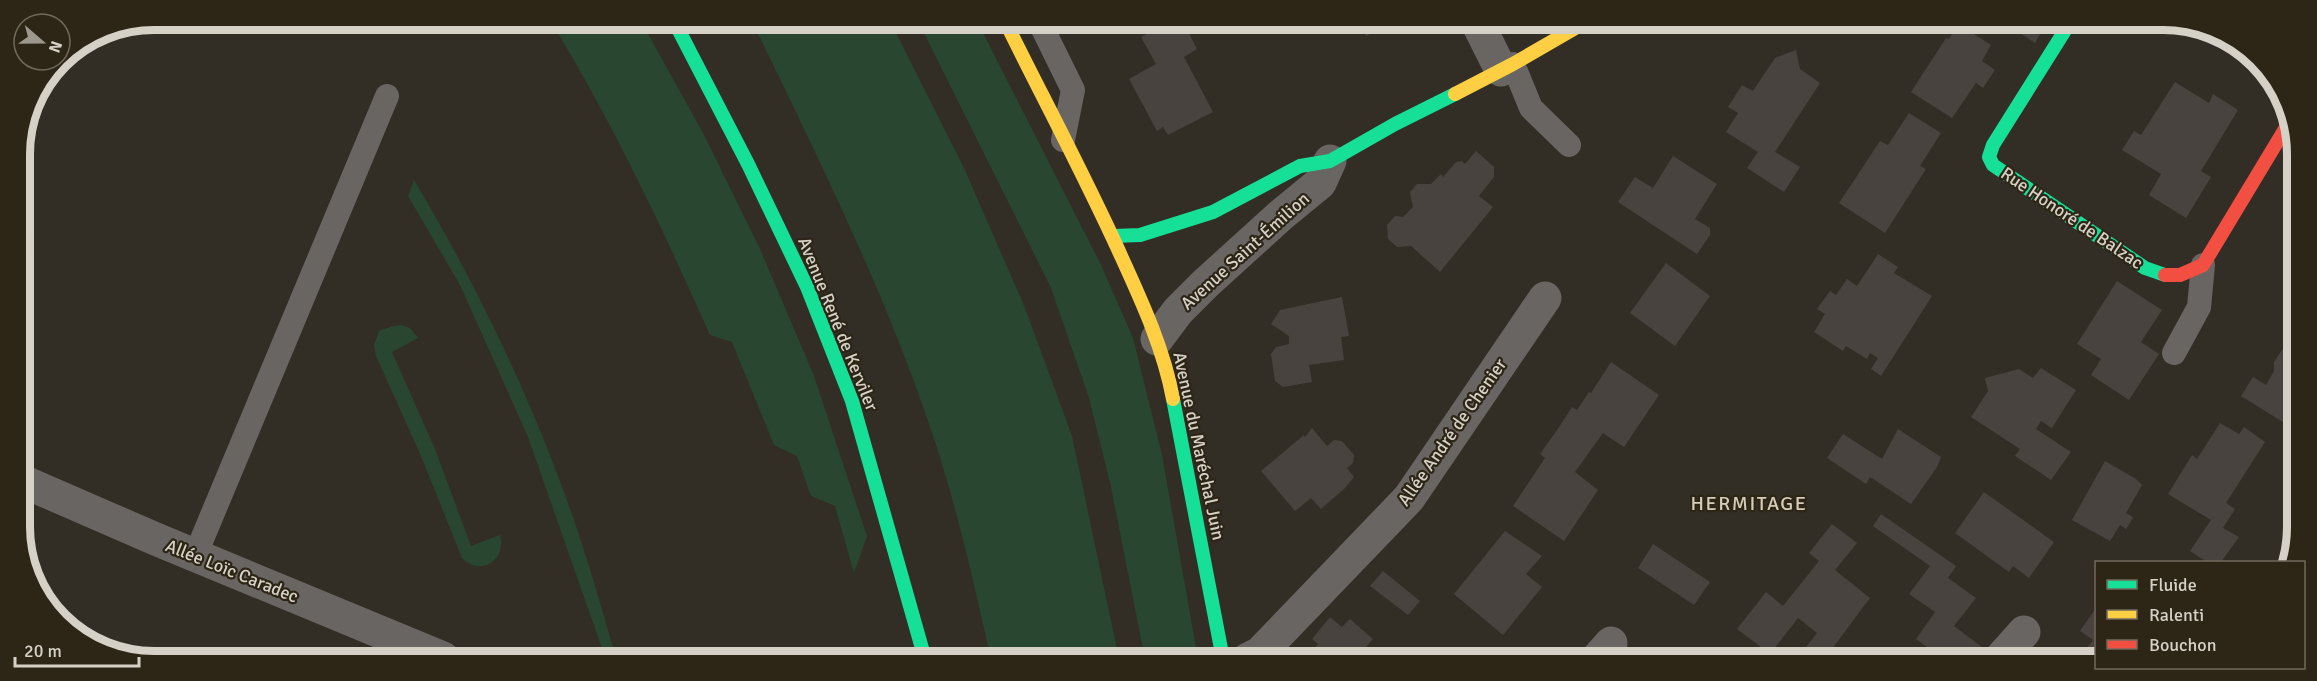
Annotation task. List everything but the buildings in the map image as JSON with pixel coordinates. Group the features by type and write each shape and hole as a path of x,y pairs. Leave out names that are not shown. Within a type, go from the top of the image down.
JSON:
{"main road":[{"name":"Avenue René de Kerviler","path":"679,30 748,164 807,287 852,401 923,651"},
{"name":"Avenue du Maréchal Juin","path":"1009,30 1063,140 1114,236 1157,339 1168,372 1221,651"},
{"name":"Avenue Saint-Émilion","path":"1114,236 1140,235 1213,212 1300,166 1330,161 1572,30"},
{"name":"Rue Honoré de Balzac","path":"2065,30 1993,145 1989,156 1993,165 2145,268 2168,278 2203,265"},
{"path":"2203,265 2284,128"}],"street":[{"path":"1483,30 1507,67"},
{"name":"Avenue Saint-Émilion","path":"1157,339 1178,311 1206,283 1320,183 1330,161"},
{"name":"Allée André de Chenier","path":"1262,651 1409,498 1545,298"},
{"name":"Allée Loïc Caradec","path":"30,484 195,556 426,651"},
{"path":"2007,651 2024,632"}],"lane":[{"path":"1043,30 1073,90 1063,140"},
{"path":"1507,67 1532,108 1569,145"},
{"path":"195,556 387,96"},
{"path":"2174,352 2199,307 2203,265"}],"green space":[{"path":"556,30 646,30 704,135 760,249 814,376 867,536 854,573 835,506 811,496 797,456 774,445 732,342 710,335 635,175"},
{"path":"756,30 895,30 964,168 1025,308 1072,436 1117,651 989,651 955,509 938,450 910,370 846,218"},
{"path":"922,30 982,30 1101,265 1133,338 1162,455 1197,651 1143,651 1111,487 1089,398 1051,288"},
{"path":"414,180 473,286 526,396 573,517 614,651 603,651 528,437 460,285 408,196"},
{"path":"401,325 410,328 418,338 392,352 435,449 471,546 500,535 500,552 491,563 484,566 477,566 462,558 421,456 376,356 374,345 379,331"}],"traffic: fast":[{"path":"679,30 748,164 807,287 852,401 923,651"},
{"path":"2065,30 1993,145 1989,157 1993,165 2145,268 2165,275"},
{"path":"1114,236 1140,235 1213,212 1300,166 1330,161 1395,124 1455,94"},
{"path":"1173,399 1221,651"}],"traffic: slow":[{"path":"1010,30 1094,198 1138,293 1158,345 1173,399"},
{"path":"1455,94 1572,30"}],"traffic: jam":[{"path":"2165,275 2180,275 2203,265 2285,129"}],"district":[{"name":"HERMITAGE","path":"1749,503"}]}
